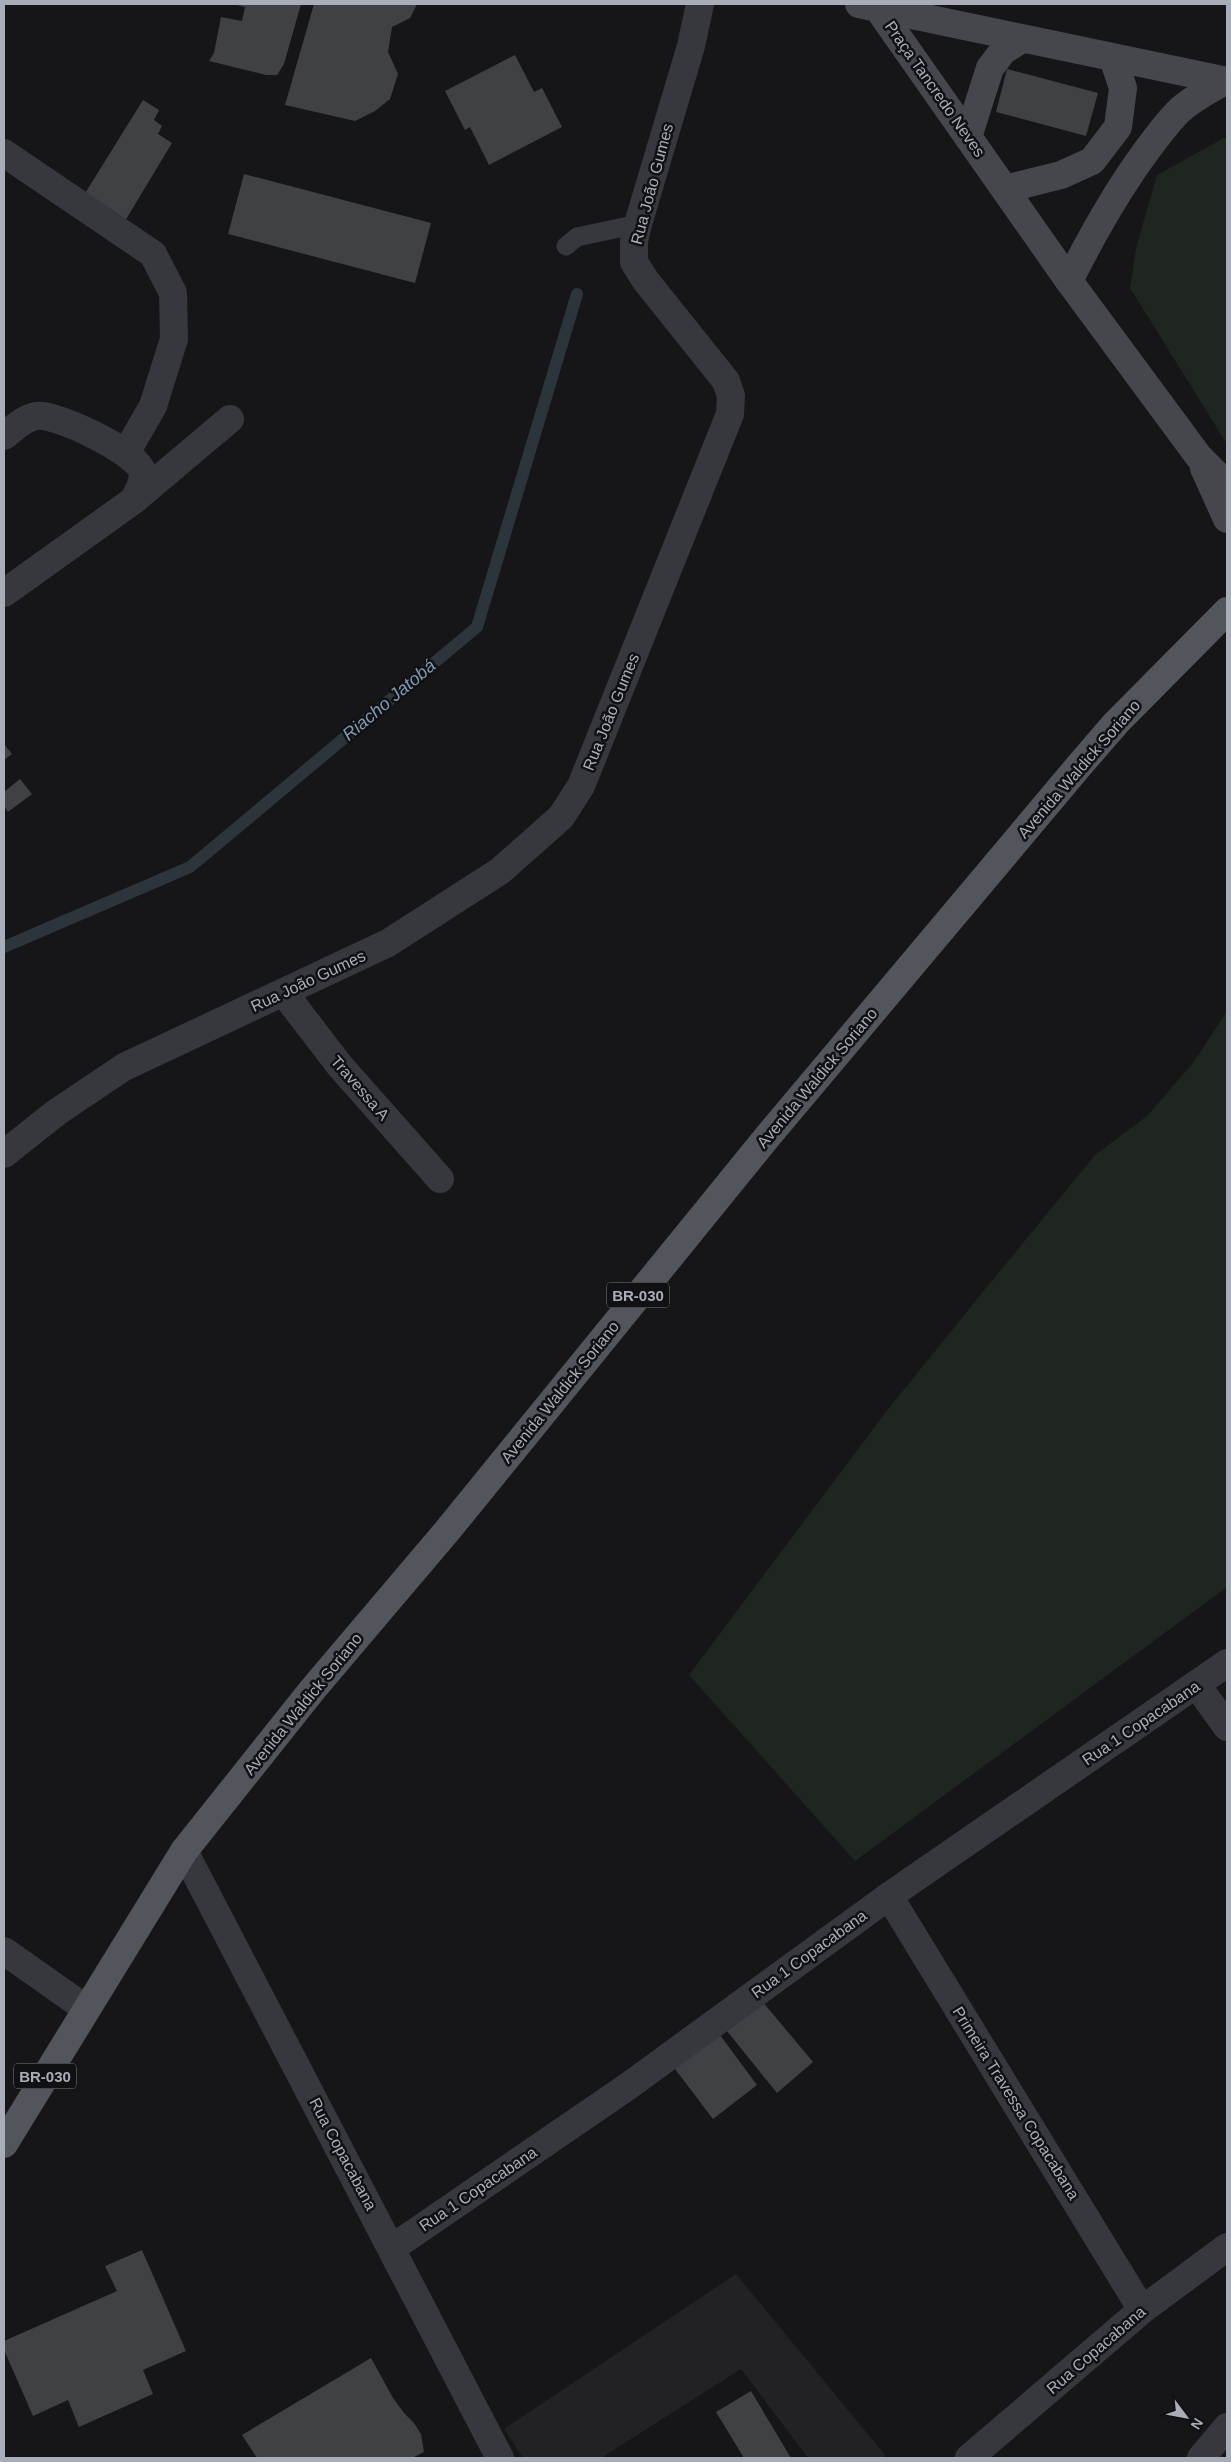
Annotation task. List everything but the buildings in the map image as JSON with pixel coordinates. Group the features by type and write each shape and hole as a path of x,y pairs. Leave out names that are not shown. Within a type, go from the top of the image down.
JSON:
{"main road":[{"name":"Praça Tancredo Neves","path":"869,7 1226,81"},
{"name":"Praça Tancredo Neves","path":"869,7 968,137 1070,281 1199,457 1227,484"},
{"path":"968,137 990,68 1003,51 1022,39"},
{"path":"1005,189 1061,175 1092,161 1118,127 1123,88 1113,58"},
{"path":"1070,281 1098,224 1116,194 1159,134 1180,110 1202,93 1226,81"},
{"name":"Praça Tancredo Neves","path":"1199,457 1227,519"},
{"name":"Avenida Waldick Soriano","path":"4,2144 85,2008 184,1851 313,1689 448,1531 768,1136 1116,723 1227,611"}],"street":[{"name":"Rua João Gumes","path":"4,1154 57,1112 124,1067 388,943 500,871 561,817 581,786 730,414 731,396 726,381 646,281 634,262 634,241 638,224 691,46 700,4"},
{"path":"4,153 152,254 173,293 174,339 153,406 126,453"},
{"path":"4,436 28,419 46,416 55,417 126,453 137,463 142,472 142,480 134,500"},
{"path":"4,592 134,500 230,419"},
{"name":"Travessa A","path":"284,993 340,1066 440,1179"},
{"name":"Rua 1 Copacabana","path":"392,2248 627,2087 889,1896 1227,1663"},
{"path":"1197,1685 1227,1727"},
{"name":"Rua Copacabana","path":"184,1851 500,2458"},
{"name":"Primeira Travessa Copacabana","path":"889,1896 1142,2310"},
{"path":"4,1950 85,2008"},
{"name":"Rua Copacabana","path":"969,2458 1142,2310 1227,2247"},
{"path":"1201,2458 1227,2427"}],"lane":[{"path":"571,241 638,224"}],"shaded area":[{"path":"1227,138 1227,444 1130,288 1136,248 1157,175"},
{"path":"1227,1011 1227,1587 855,1861 689,1675 885,1413 986,1288 1095,1155 1147,1116 1193,1063"},
{"path":"736,2274 885,2455 882,2458 808,2458 741,2369 601,2458 523,2458 504,2429"}],"waterway":[{"name":"Riacho Jatobá","path":"4,947 190,867 477,627 577,294"}]}
